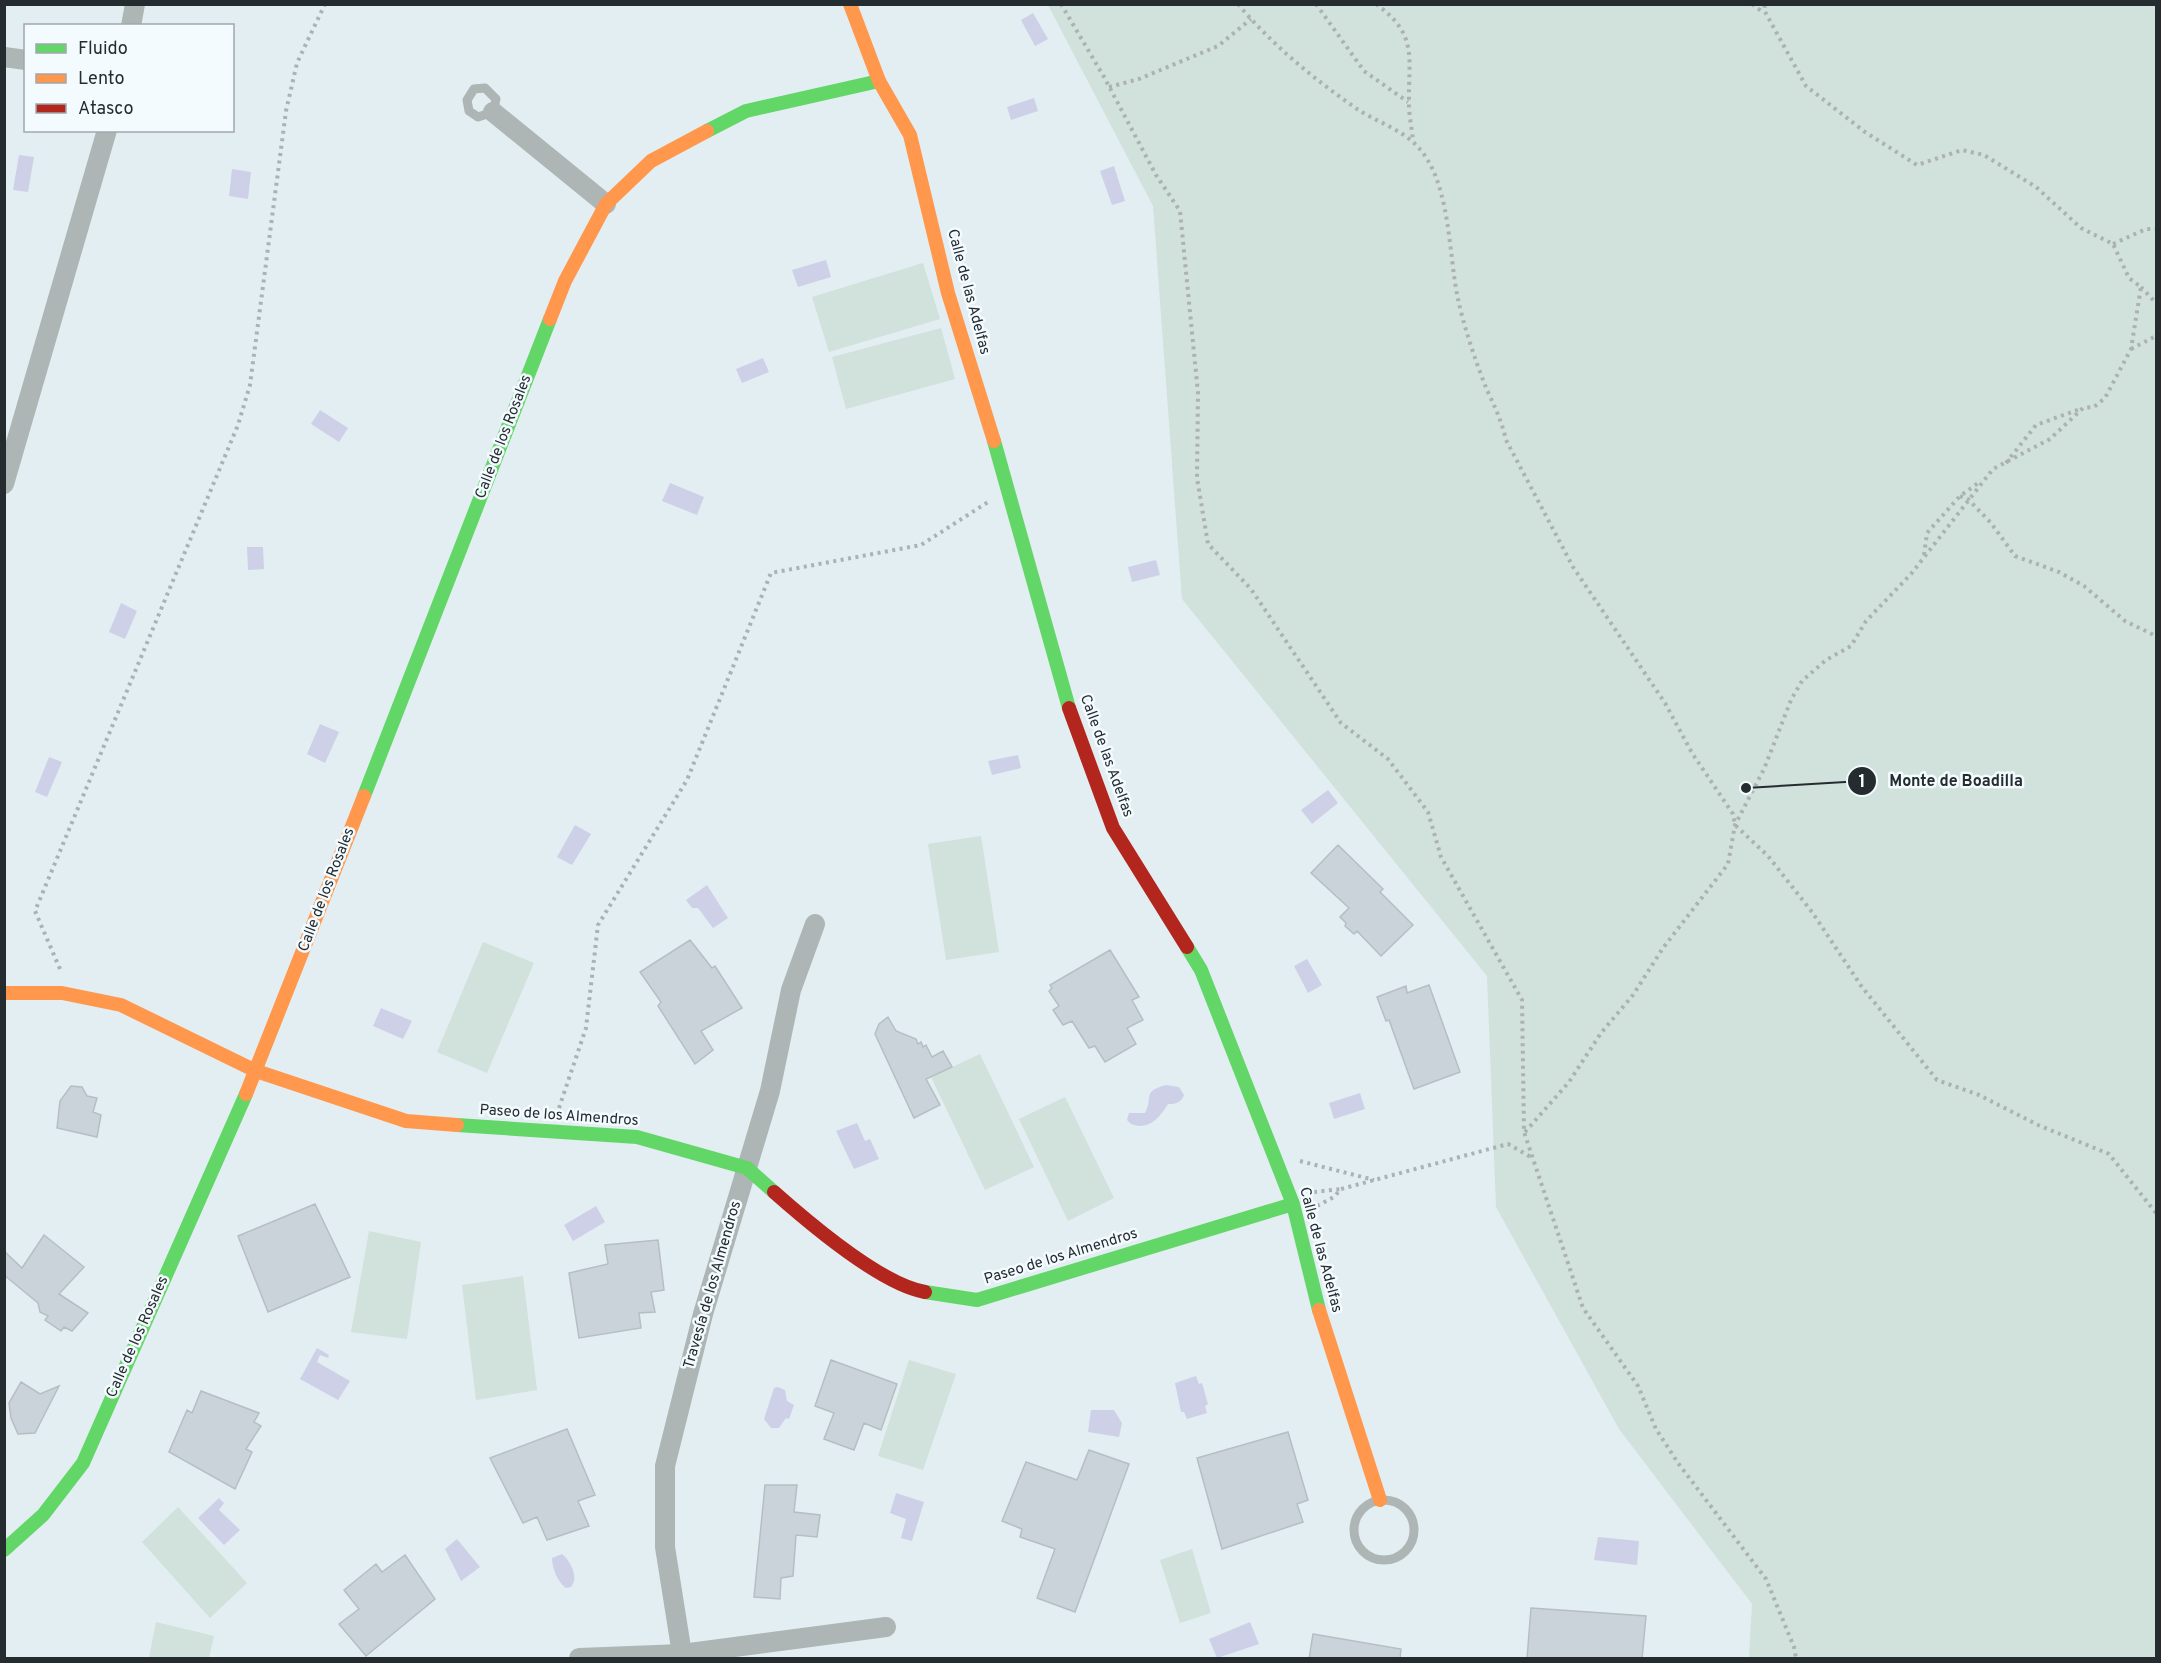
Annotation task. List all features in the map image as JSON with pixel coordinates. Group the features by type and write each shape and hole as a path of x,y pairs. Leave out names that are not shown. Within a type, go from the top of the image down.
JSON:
{"street":[{"path":"131,24 135,4"},
{"name":"Calle de las Adelfas","path":"850,4 879,81 910,135 948,293 1009,489 1076,730 1113,828 1201,970 1293,1204 1324,1331 1380,1500"},
{"path":"4,57 24,60"},
{"name":"Calle de los Rosales","path":"4,1550 43,1515 83,1463 256,1071 565,281 606,204 651,161 746,111 879,81"},
{"path":"493,112 606,204"},
{"path":"4,484 106,132"},
{"name":"Travesía de los Almendros","path":"682,1654 665,1547 665,1466 703,1314 770,1091 791,990 815,924"},
{"name":"Paseo de los Almendros","path":"4,993 71,994 121,1005 256,1071 406,1121 638,1137 747,1168 826,1237 908,1289 977,1300 1293,1204"},
{"path":"579,1659 682,1654 886,1627"}],"lane":[{"path":"1380,1500 1392,1501 1405,1508 1411,1516 1414,1529 1410,1545 1404,1553 1389,1559 1369,1555 1358,1544 1355,1534 1356,1521 1360,1512 1370,1503 1380,1500"}],"path":[{"path":"71,994 35,911 238,425 250,385 286,111 297,63 325,4"},
{"path":"1061,4 1109,87 1134,138 1180,211 1198,393 1197,478 1208,544 1251,589 1341,723 1388,759 1428,812 1441,857 1522,1000 1524,1132 1583,1308 1638,1386 1656,1429 1678,1463 1766,1579 1794,1647 1796,1659"},
{"path":"1238,4 1310,76 1357,109 1413,142 1426,155 1438,184 1458,299 1486,388 1502,420 1506,441 1573,567 1665,703 1692,753 1733,814 1735,825 1768,856 1819,921 1862,987 1937,1080 1978,1095 2109,1154 2157,1213"},
{"path":"1316,4 1364,71 1409,103"},
{"path":"1376,4 1391,15 1405,33 1411,54 1409,103 1413,142"},
{"path":"1752,4 1766,14"},
{"path":"1765,4 1766,14 1806,86 1865,132 1917,165 1962,150 1984,154 2036,187 2081,228 2113,244 2129,278 2157,303"},
{"path":"1109,87 1139,79 1218,46 1251,19"},
{"path":"2113,244 2146,228 2157,229"},
{"path":"2005,464 2036,425 2084,408 2094,407 2105,398 2131,350 2140,286"},
{"path":"2131,350 2157,336"},
{"path":"1524,1132 1569,1082 1600,1033 1633,995 1663,948 1728,864 1735,825 1764,769 1791,700 1802,681 1826,660 1851,646 1866,621 1923,557 1993,469 2050,439 2084,408"},
{"path":"1923,557 1927,533 1960,496 1985,478"},
{"path":"551,1132 586,1028 598,925 687,780 771,573 921,545 1009,489"},
{"path":"1960,496 1968,499 1992,524 2015,556 2059,572 2084,586 2126,621 2157,636"},
{"path":"1296,1219 1334,1197 1341,1189 1508,1143 1532,1158"},
{"path":"1273,1154 1375,1180"}],"shaded area":[{"path":"1048,5 2156,5 2156,1658 1749,1658 1752,1604 1619,1429 1496,1207 1487,976 1182,599 1153,206"},
{"path":"923,263 940,319 829,352 812,297"},
{"path":"941,328 955,379 846,409 832,357"},
{"path":"981,836 999,952 946,960 928,844"},
{"path":"483,942 534,963 487,1073 437,1052"},
{"path":"980,1054 1034,1167 985,1190 931,1077"},
{"path":"1065,1097 1114,1198 1068,1221 1019,1119"},
{"path":"369,1231 421,1242 407,1339 351,1332"},
{"path":"523,1276 537,1390 476,1400 462,1285"},
{"path":"909,1360 956,1374 923,1470 878,1456"},
{"path":"178,1507 247,1583 210,1618 142,1542"},
{"path":"1192,1549 1211,1613 1180,1623 1160,1560"},
{"path":"156,1622 214,1636 209,1658 149,1658"}],"water":[{"path":"1033,13 1048,39 1035,46 1021,20"},
{"path":"1034,98 1038,111 1011,120 1007,107"},
{"path":"19,155 34,157 28,192 13,190"},
{"path":"1114,166 1125,201 1112,205 1100,171"},
{"path":"232,169 251,172 248,199 229,196"},
{"path":"826,260 831,277 798,287 792,270"},
{"path":"763,358 769,372 742,383 736,369"},
{"path":"320,410 348,428 339,442 311,424"},
{"path":"670,483 704,497 697,515 662,501"},
{"path":"247,547 263,547 264,569 248,570"},
{"path":"1156,560 1160,575 1132,582 1128,567"},
{"path":"121,603 137,611 125,639 109,632"},
{"path":"320,724 339,732 325,763 307,754"},
{"path":"1018,755 1021,768 992,775 988,761"},
{"path":"49,757 62,762 47,797 35,792"},
{"path":"1328,790 1338,803 1312,824 1301,810"},
{"path":"575,825 591,834 572,865 557,857"},
{"path":"707,885 728,918 713,928 698,908 692,908 686,900"},
{"path":"1307,959 1322,985 1308,993 1294,966"},
{"path":"381,1008 412,1021 403,1039 373,1026"},
{"path":"1166,1085 1179,1087 1184,1095 1180,1101 1168,1104 1153,1122 1143,1126 1131,1124 1127,1120 1129,1113 1145,1113 1151,1092"},
{"path":"1360,1093 1365,1109 1334,1119 1329,1103"},
{"path":"857,1123 865,1141 870,1139 879,1159 854,1169 836,1131"},
{"path":"596,1206 605,1222 573,1241 564,1225"},
{"path":"317,1348 329,1355 328,1358 320,1355 317,1362 350,1381 338,1400 300,1379"},
{"path":"1196,1376 1199,1384 1202,1383 1208,1404 1205,1406 1207,1413 1187,1419 1184,1412 1181,1412 1175,1383"},
{"path":"774,1388 785,1390 787,1401 794,1405 789,1419 786,1418 779,1428 771,1428 764,1419"},
{"path":"1091,1410 1114,1410 1122,1423 1119,1437 1088,1432"},
{"path":"896,1493 924,1502 912,1541 901,1538 906,1519 890,1513"},
{"path":"219,1498 224,1503 219,1510 240,1530 224,1545 198,1518"},
{"path":"1598,1537 1639,1541 1637,1565 1594,1560"},
{"path":"457,1539 480,1567 461,1581 445,1549"},
{"path":"562,1554 571,1565 574,1574 571,1587 566,1588 558,1579 552,1562 552,1558"},
{"path":"1250,1622 1259,1644 1217,1658 1209,1639"}],"building":[{"path":"1338,845 1383,889 1380,892 1413,925 1381,956 1357,931 1354,934 1345,926 1346,923 1340,917 1349,908 1311,873"},
{"path":"690,940 712,968 715,966 742,1008 701,1031 713,1050 695,1064 658,1006 661,1002 640,972"},
{"path":"1110,950 1139,997 1132,1000 1143,1020 1127,1028 1136,1044 1105,1062 1095,1046 1089,1048 1072,1021 1063,1025 1053,1010 1059,1006 1049,991 1052,988 1050,985"},
{"path":"1429,985 1460,1072 1414,1089 1389,1020 1386,1021 1377,997 1406,986 1407,993"},
{"path":"888,1017 896,1031 916,1039 923,1047 926,1045 932,1057 943,1051 952,1067 926,1079 940,1105 914,1118 875,1034 879,1024"},
{"path":"71,1086 82,1087 87,1096 97,1098 93,1112 101,1115 97,1137 57,1128 60,1101"},
{"path":"315,1204 350,1277 268,1312 238,1236"},
{"path":"44,1235 84,1267 59,1294 88,1313 72,1331 64,1327 61,1331 45,1320 48,1316 40,1312 38,1303 4,1275 4,1251 22,1268"},
{"path":"658,1240 664,1290 651,1292 655,1312 639,1313 641,1328 579,1338 569,1273 608,1264 605,1245"},
{"path":"831,1360 897,1384 881,1430 864,1423 854,1450 824,1439 834,1413 815,1406"},
{"path":"21,1382 40,1394 59,1386 35,1433 18,1434 11,1418 9,1403"},
{"path":"201,1391 259,1413 254,1422 261,1426 246,1449 252,1452 235,1489 169,1452 187,1410 192,1413"},
{"path":"567,1429 595,1495 578,1501 589,1526 547,1540 537,1517 523,1523 490,1458"},
{"path":"1288,1432 1308,1500 1297,1504 1303,1522 1222,1549 1197,1458"},
{"path":"1089,1450 1129,1464 1075,1612 1037,1598 1055,1549 1020,1537 1022,1529 1002,1521 1026,1462 1077,1480"},
{"path":"765,1485 797,1485 794,1512 820,1515 817,1537 796,1535 793,1576 781,1578 780,1599 754,1597"},
{"path":"405,1555 435,1599 366,1656 339,1624 359,1609 344,1590 376,1564 382,1572"},
{"path":"1531,1608 1646,1616 1642,1659 1527,1659"},
{"path":"1313,1634 1401,1649 1400,1659 1309,1659"}],"traffic: fast":[{"path":"707,131 746,111 879,81"},
{"path":"364,796 550,319"},
{"path":"994,441 1069,708"},
{"path":"1187,947 1201,970 1293,1204 1319,1310"},
{"path":"4,1550 43,1515 83,1463 246,1094"},
{"path":"457,1125 637,1137 747,1168 774,1192"},
{"path":"925,1292 977,1300 1293,1204"}],"traffic: slow":[{"path":"850,4 879,81 910,135 948,293 994,441"},
{"path":"550,319 565,281 606,204 651,161 707,131"},
{"path":"246,1094 364,796"},
{"path":"4,993 62,993 121,1005 256,1071 406,1121 457,1125"},
{"path":"1319,1310 1380,1500"}],"traffic: jam":[{"path":"1069,708 1113,828 1187,947"},
{"path":"774,1192 825,1235 867,1265 907,1287 925,1292"}],"place":[{"name":"Monte de Boadilla","path":"1746,788"}]}
